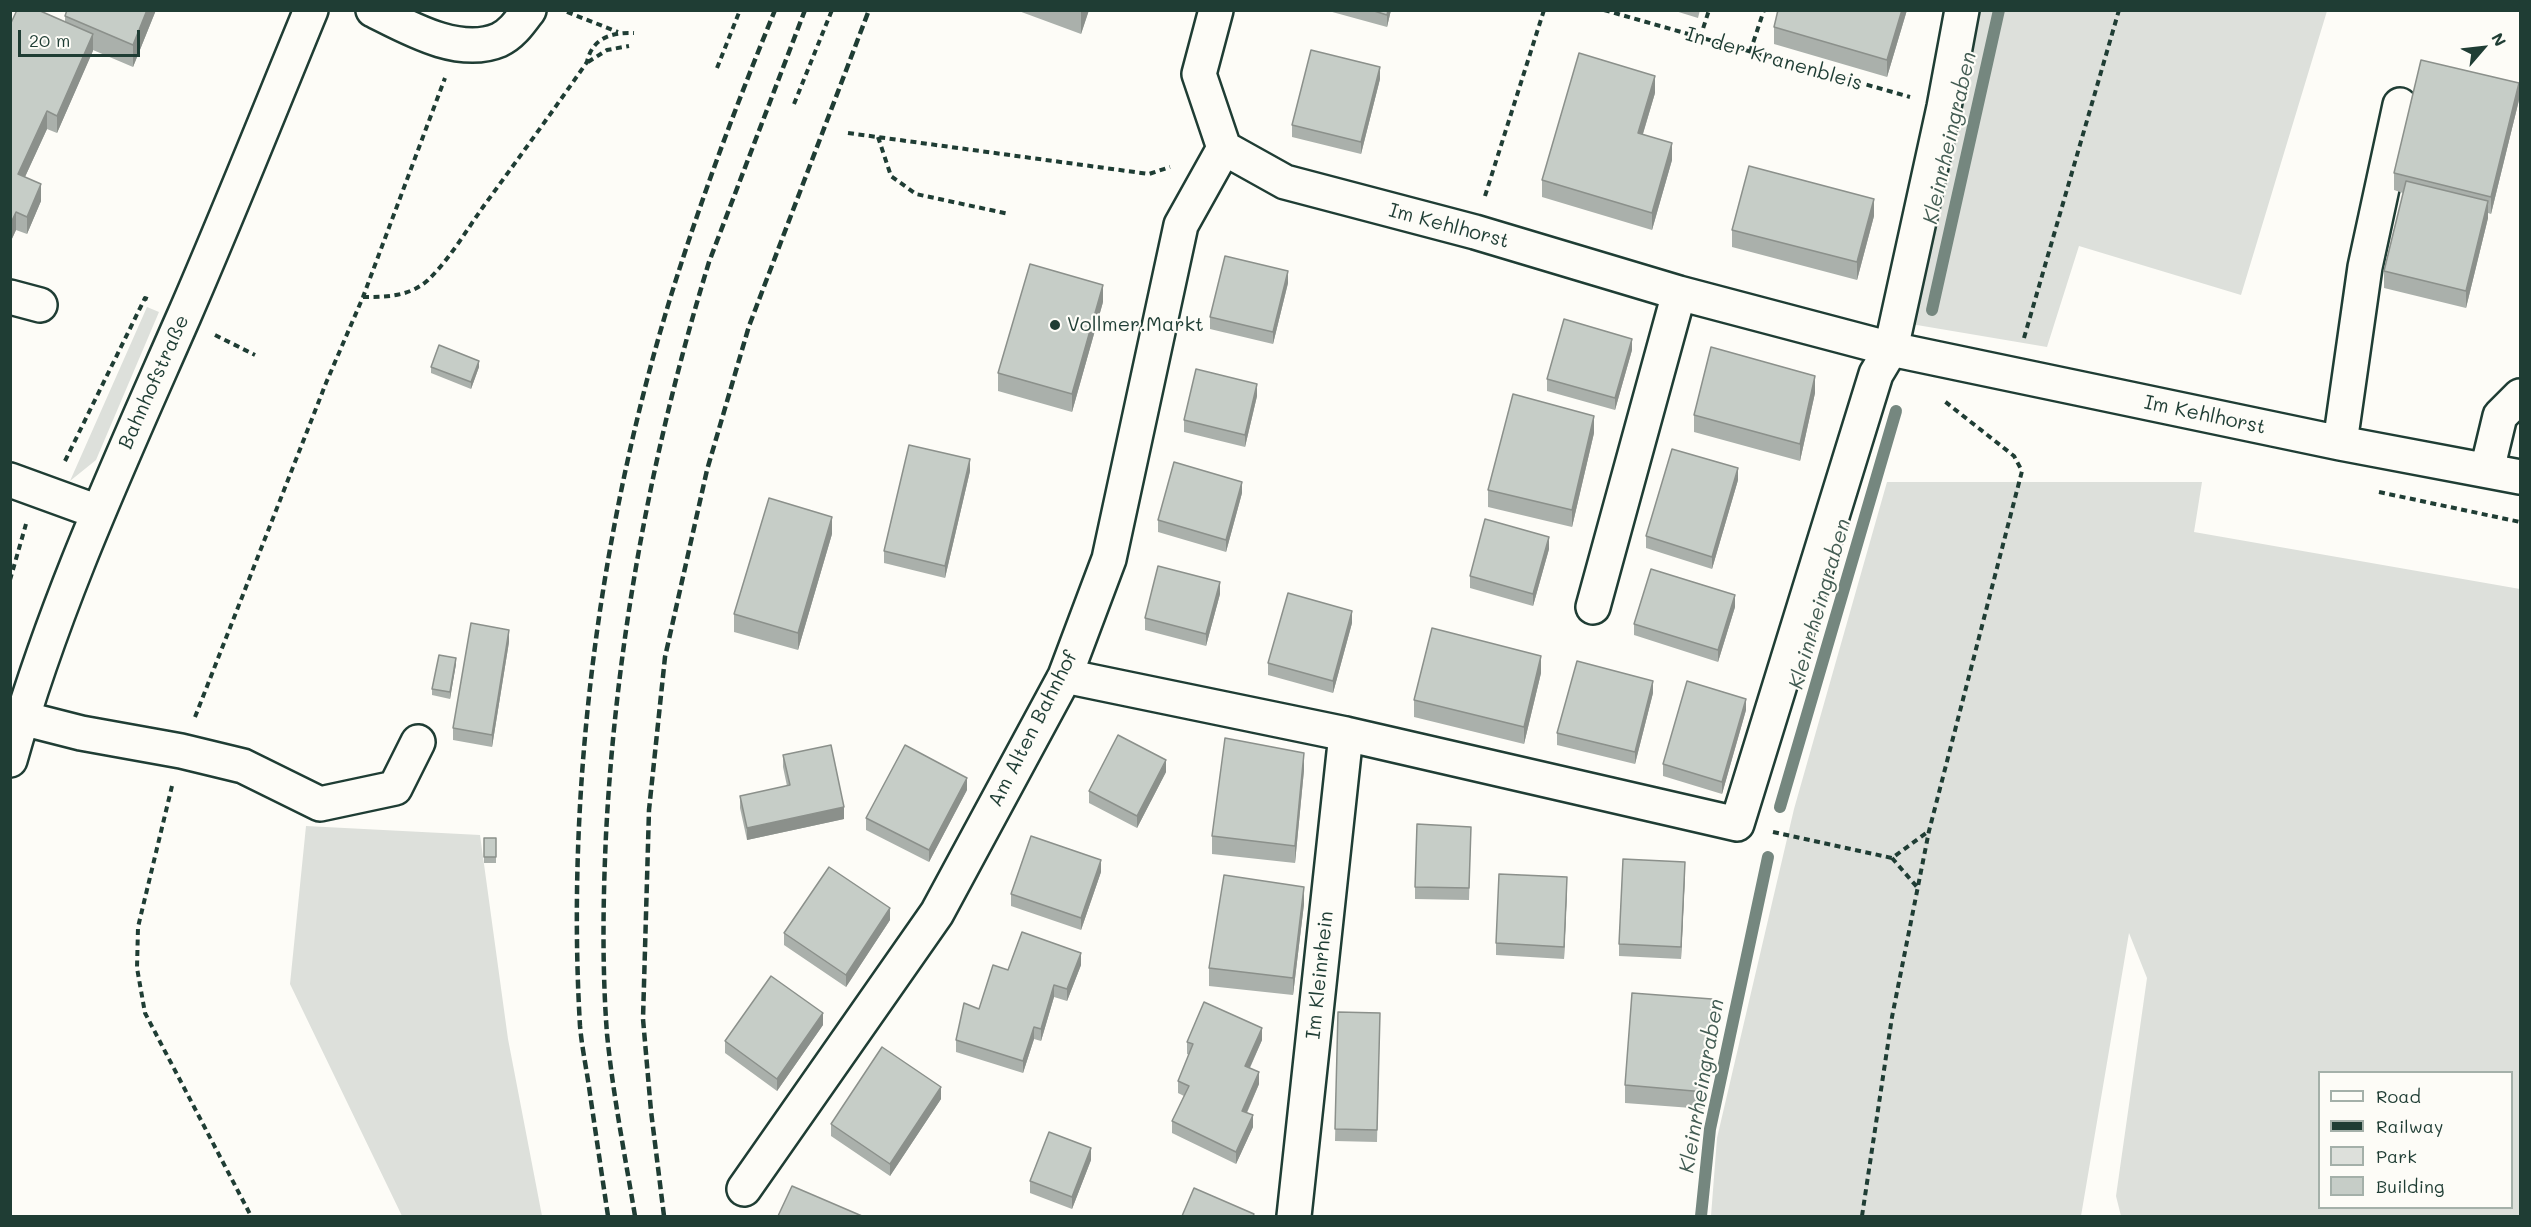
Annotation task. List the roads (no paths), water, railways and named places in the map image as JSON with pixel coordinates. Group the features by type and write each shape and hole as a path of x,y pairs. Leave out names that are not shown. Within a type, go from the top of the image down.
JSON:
{"street":[{"name":"Bahnhofstraße","path":"10,759 22,718 98,512 184,316 312,10"},
{"path":"382,14 432,36 457,44 480,45 500,39 516,28 529,10"},
{"path":"1216,10 1199,74 1224,148"},
{"path":"1065,675 1346,734 1737,824 1876,374 1891,349 1944,107 1962,10"},
{"path":"2340,443 2365,267 2400,105"},
{"name":"Im Kehlhorst","path":"1224,148 1285,182 1475,232 1679,293 1891,349 2340,443 2520,477"},
{"name":"Am Alten Bahnhof","path":"744,1189 937,913 1065,675 1109,559 1181,225 1224,148"},
{"path":"1593,607 1679,293"},
{"path":"2487,470 2500,416 2520,396"},
{"path":"10,480 98,512"},
{"path":"22,718 81,734 181,751 243,766 320,804 395,788 418,742"},
{"name":"Im Kleinrhein","path":"1294,1216 1346,734"}],"waterway":[{"name":"Kleinrheingraben","path":"1932,310 1999,10"},
{"name":"Kleinrheingraben","path":"1780,807 1896,411"},
{"name":"Kleinrheingraben","path":"1701,1216 1710,1129 1768,857"}],"railway":[{"path":"608,1216 580,1026 577,930 579,833 585,734 596,636 612,538 632,442 656,347 705,193 775,10"},
{"path":"635,1216 619,1125 607,1034 604,959 605,860 611,762 628,617 640,545 670,403 709,262 805,10"},
{"path":"664,1216 643,1019 649,810 665,657 707,470 749,326 869,10"}],"place":[{"name":"Vollmer.Markt","path":"1055,325"}]}
